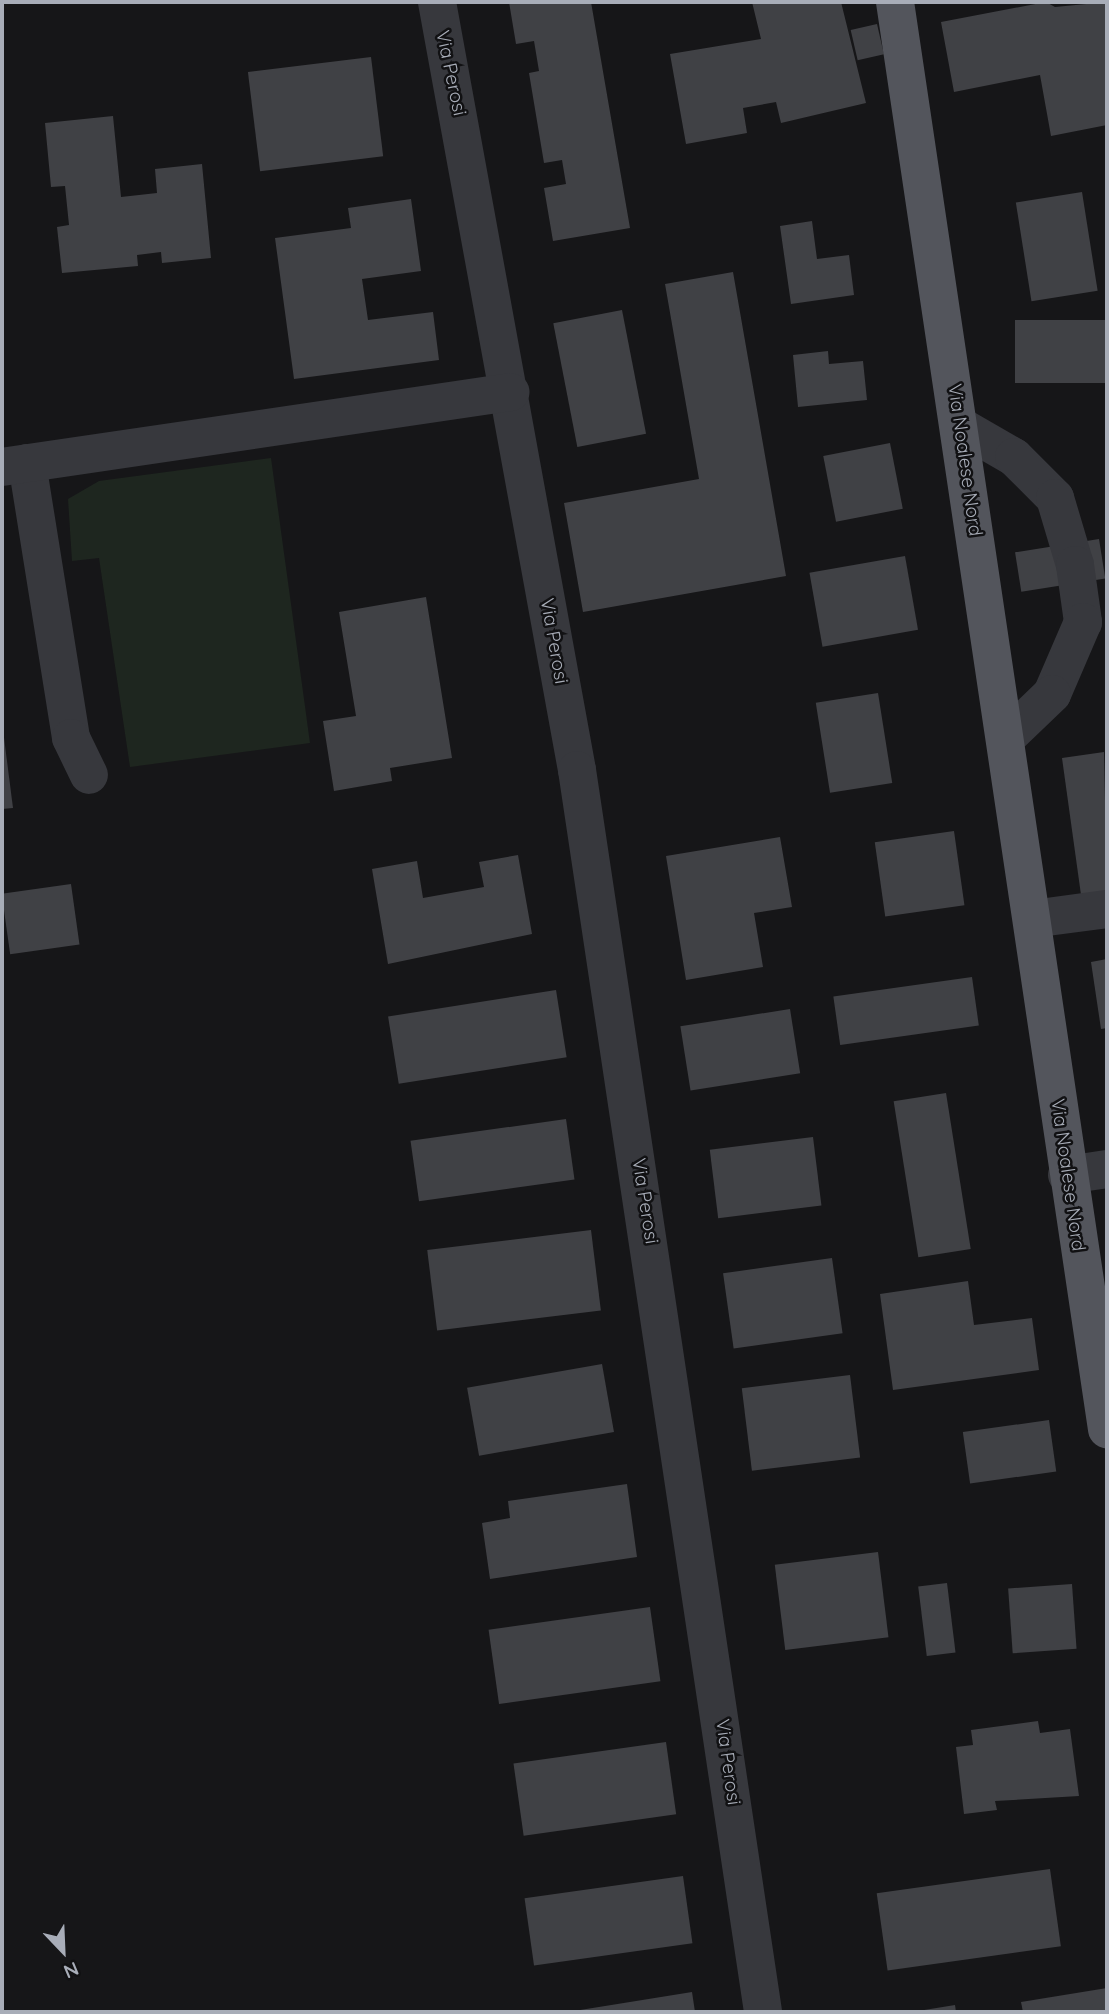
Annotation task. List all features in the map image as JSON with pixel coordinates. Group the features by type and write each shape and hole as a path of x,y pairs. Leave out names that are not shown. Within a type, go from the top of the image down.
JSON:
{"main road":[{"name":"Via Noalese Nord","path":"895,2 960,426 1067,1175 1107,1429"}],"street":[{"name":"Via Perosi","path":"437,2 511,392 667,1338 763,2012"},
{"path":"89,775 71,738 14,465 511,392"},
{"path":"960,426 1014,457 1055,498 1075,565 1083,622 1052,694 1005,738"},
{"path":"1032,919 1107,909"},
{"path":"1067,1175 1107,1169"}],"shaded area":[{"path":"271,458 310,743 130,767 99,558 72,561 68,499 99,481"}],"building":[{"path":"509,2 591,2 630,228 553,241 544,188 566,184 562,160 544,163 529,73 539,71 534,41 516,44"},
{"path":"752,2 841,2 866,103 781,123 776,102 743,108 747,133 686,144 670,54 761,39"},
{"path":"1046,2 1055,7 1107,2 1107,125 1051,136 1040,75 954,92 941,22"},
{"path":"877,24 884,54 858,60 851,30"},
{"path":"371,57 383,156 260,171 248,72"},
{"path":"113,116 121,197 157,193 155,169 202,164 211,258 162,263 161,252 137,255 138,266 62,273 57,227 69,225 65,186 51,187 45,123"},
{"path":"1082,192 1098,291 1031,301 1016,202"},
{"path":"411,199 421,271 362,279 368,320 433,312 439,360 294,379 275,238 351,228 348,208"},
{"path":"812,221 817,259 849,255 854,295 791,304 780,226"},
{"path":"733,272 786,576 583,612 564,503 699,479 665,284"},
{"path":"622,310 646,434 577,447 553,323"},
{"path":"1015,320 1107,320 1107,383 1015,383"},
{"path":"828,351 829,364 863,361 867,400 798,407 793,355"},
{"path":"890,443 903,509 836,522 823,456"},
{"path":"1099,539 1105,579 1021,592 1015,552"},
{"path":"905,556 918,630 822,647 809,573"},
{"path":"426,597 452,758 390,768 392,781 334,791 323,721 356,716 339,612"},
{"path":"878,693 892,783 830,793 816,703"},
{"path":"2,722 13,808 2,809"},
{"path":"1104,752 1107,899 1082,902 1062,758"},
{"path":"954,831 964,905 885,916 875,842"},
{"path":"780,837 792,907 754,913 763,967 686,980 666,856"},
{"path":"518,855 532,934 388,964 372,869 417,861 423,898 484,887 479,862"},
{"path":"71,884 79,944 10,954 2,894"},
{"path":"1107,959 1107,1028 1101,1029 1091,962"},
{"path":"972,977 979,1026 840,1045 833,996"},
{"path":"556,990 567,1057 399,1084 388,1017"},
{"path":"790,1009 800,1073 691,1091 680,1026"},
{"path":"946,1093 971,1249 918,1257 894,1101"},
{"path":"566,1119 574,1179 419,1201 411,1141"},
{"path":"813,1137 821,1205 718,1218 710,1150"},
{"path":"591,1230 601,1310 437,1331 427,1250"},
{"path":"832,1258 843,1333 734,1349 723,1273"},
{"path":"968,1281 974,1325 1032,1318 1039,1370 893,1390 880,1294"},
{"path":"602,1364 614,1432 479,1456 467,1388"},
{"path":"850,1375 860,1457 752,1471 742,1388"},
{"path":"1049,1420 1056,1471 970,1484 963,1432"},
{"path":"627,1484 637,1557 490,1579 482,1523 510,1518 508,1501"},
{"path":"878,1552 888,1637 785,1650 775,1565"},
{"path":"947,1583 956,1652 927,1656 918,1587"},
{"path":"1072,1584 1077,1649 1013,1653 1008,1588"},
{"path":"650,1607 660,1681 499,1704 489,1630"},
{"path":"1038,1721 1040,1733 1070,1729 1079,1796 995,1801 997,1810 964,1814 956,1747 973,1745 971,1730"},
{"path":"666,1742 676,1814 524,1836 513,1763"},
{"path":"1050,1869 1061,1946 888,1971 877,1893"},
{"path":"683,1876 692,1943 534,1966 525,1898"},
{"path":"1107,1988 1107,2012 1023,2012 1021,2002"},
{"path":"692,1992 695,2012 574,2012 574,2011"},
{"path":"955,2005 956,2012 918,2012 918,2011"}]}
